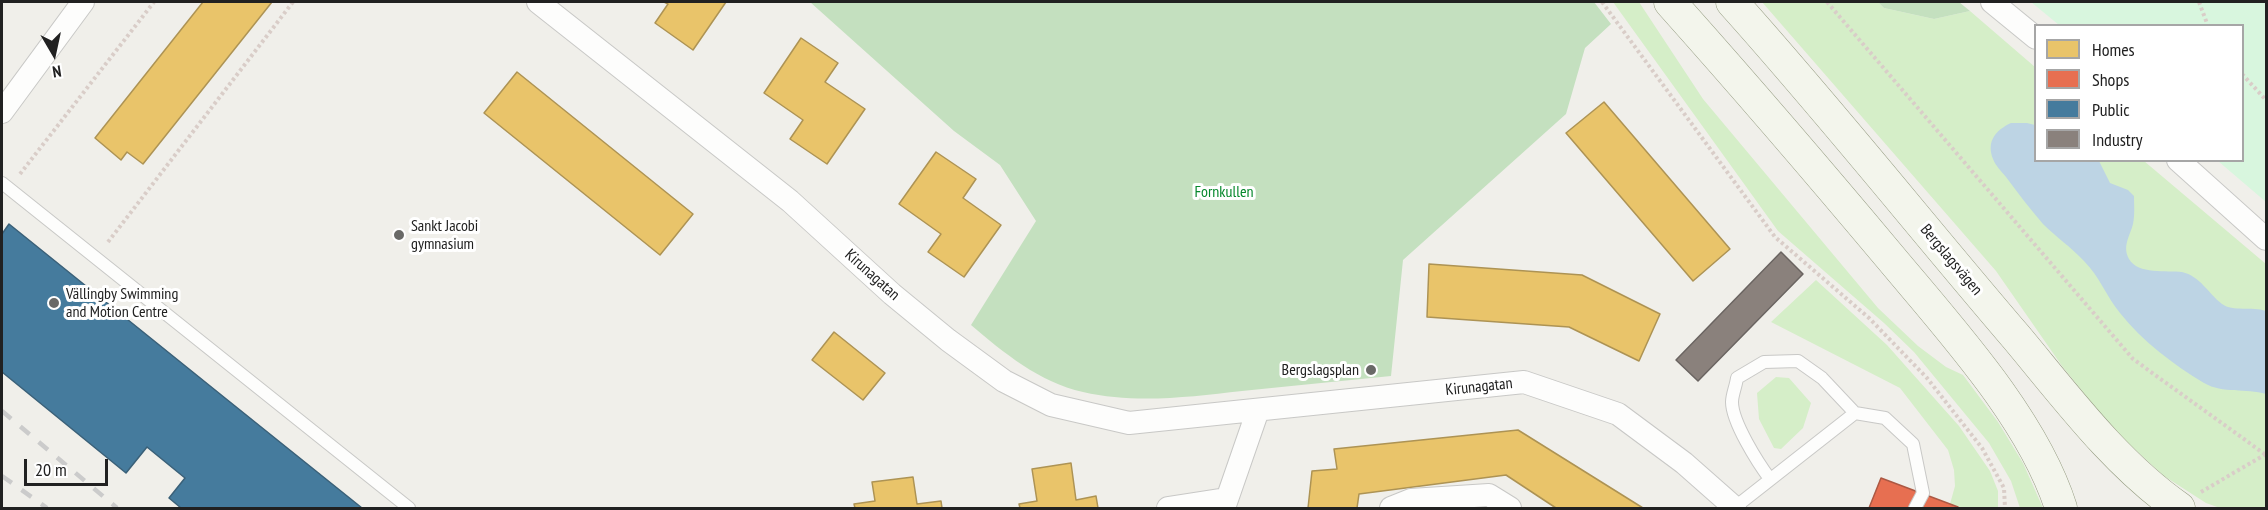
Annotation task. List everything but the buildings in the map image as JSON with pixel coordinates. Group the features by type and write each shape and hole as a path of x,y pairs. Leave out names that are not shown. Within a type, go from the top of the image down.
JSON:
{"main road":[{"path":"1670,2 1836,193 1989,378 2035,449 2061,508"},
{"name":"Bergslagsvägen","path":"1732,2 1786,62 2104,441 2136,475 2177,507"}],"street":[{"path":"2,112 83,2"},
{"name":"Kirunagatan","path":"538,2 790,201 892,294 948,340 1004,381 1051,405 1129,423 1524,382 1618,414 1684,463 1734,508"},
{"path":"1992,2 2034,36"},
{"path":"2180,162 2266,239"},
{"path":"1168,508 1225,504 1258,410"},
{"path":"1391,508 1410,500 1490,495 1510,508"}],"lane":[{"path":"5,186 409,508"},
{"path":"1770,479 1741,431 1732,403 1737,378 1764,363 1798,361 1822,378 1855,412 1885,418 1913,444 1923,493 1915,508"},
{"path":"1734,508 1855,412"}],"path":[{"path":"5,186 154,2"},
{"path":"95,259 293,2"},
{"path":"1602,2 1775,237 1869,318 1927,378 1982,448 2004,488 2005,508"},
{"path":"1827,2 2133,359 2266,455 2177,507"},
{"path":"2199,2 2207,24"},
{"path":"2244,76 2266,100"}],"green space":[{"name":"Fornkullen","path":"810,2 1594,2 1611,24 1585,48 1566,114 1403,260 1391,376 1142,399 1083,392 1052,381 1009,356 971,325 1036,221 1000,165 954,131"},
{"path":"1613,2 1639,2 1703,99 1878,308 1918,346 1946,367 1963,375 1998,422 2023,463 2043,508 2020,508 2011,481 1989,443 1914,352 1778,231"},
{"path":"1762,2 1878,2 1884,8 1934,19 1970,11 2034,66 2034,162 2145,162 2266,264 2266,508 2220,508 2206,503 2164,476 2128,443 2095,407 2062,366 1996,271"},
{"path":"1878,2 1959,2 1970,11 1934,19 1884,8"},
{"path":"2031,2 2266,2 2266,202 2219,162 2244,162 2244,24 2058,24"},
{"path":"1816,280 1887,345 1959,426 1990,471 1998,491 1998,508 1958,508 1950,504 1955,486 1954,470 1948,450 1900,388 1771,322"},
{"path":"1776,377 1789,378 1811,403 1803,428 1781,449 1774,448 1759,419 1757,393"}],"water":[{"path":"2011,123 2034,125 2034,162 2100,162 2110,183 2128,190 2134,196 2134,221 2126,250 2133,264 2146,270 2188,274 2226,306 2266,311 2266,394 2219,389 2204,383 2159,352 2138,333 2115,307 2090,267 2043,224 1995,164 1991,147 1994,137"}],"railway":[{"path":"2,411 117,508"},
{"path":"2,476 47,508"}],"place":[{"name":"Sankt Jacobi gymnasium","path":"399,235"},
{"name":"Vällingby Swimming and Motion Centre","path":"54,303"},
{"name":"Bergslagsplan","path":"1371,370"}]}
